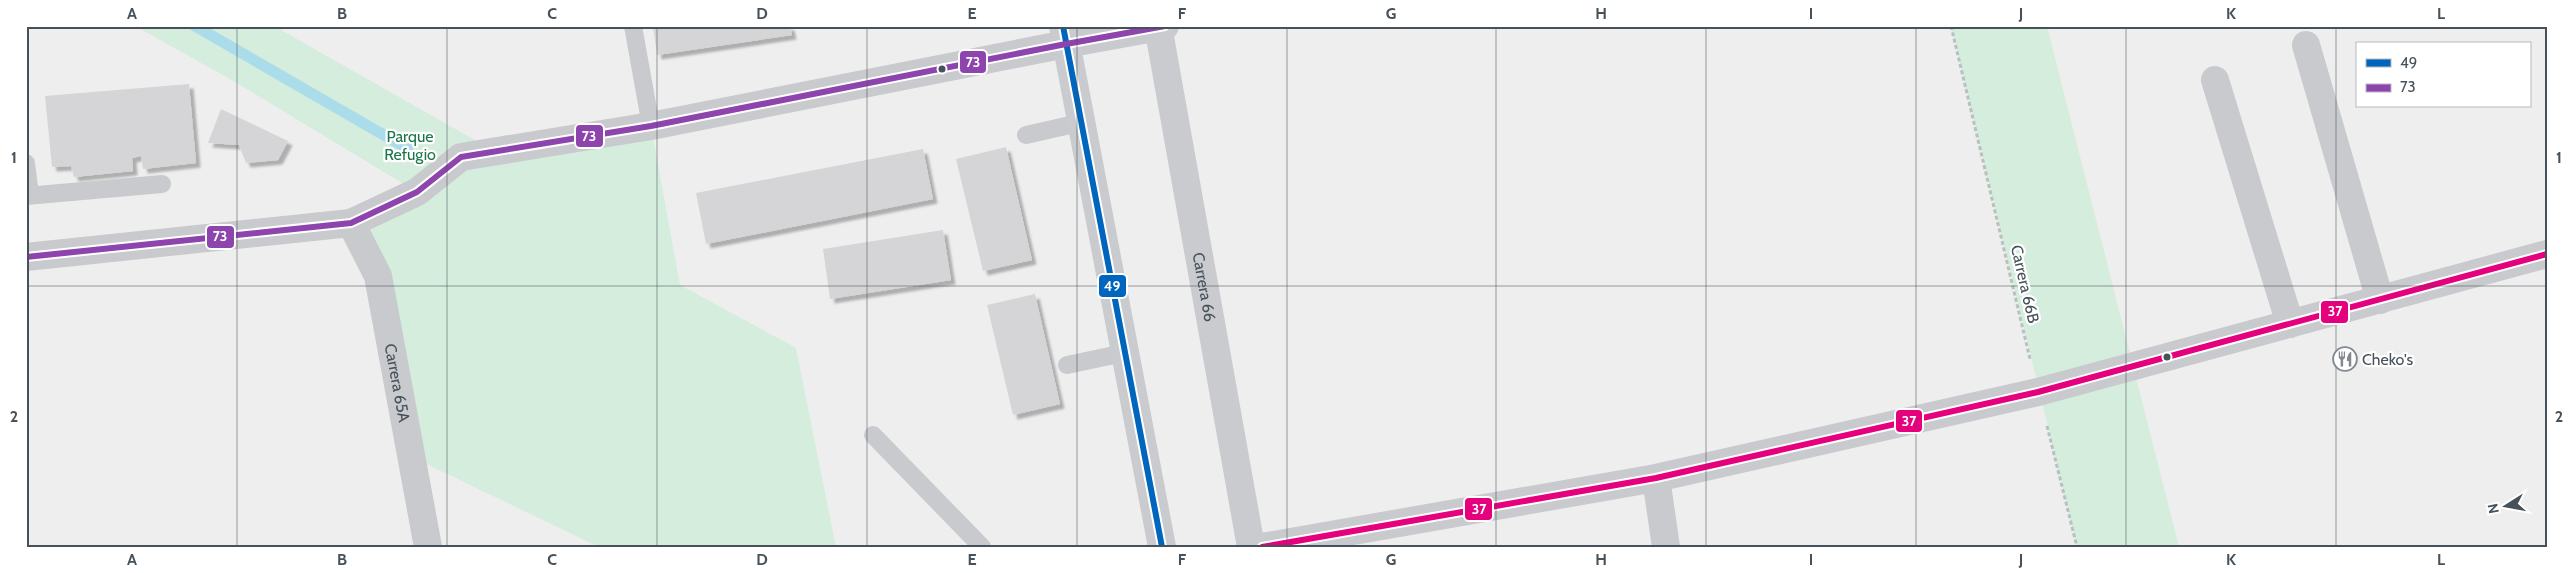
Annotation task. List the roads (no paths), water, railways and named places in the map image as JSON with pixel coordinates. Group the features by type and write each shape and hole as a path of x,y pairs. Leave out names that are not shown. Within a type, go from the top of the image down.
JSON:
{"main road":[{"name":"Carrera 66","path":"1161,27 1251,547"},
{"path":"1064,35 1162,547"}],"street":[{"path":"26,257 351,223 417,192 461,157 650,126 1064,35 1161,27"},
{"path":"2306,45 2380,300"},
{"path":"2215,80 2290,324"},
{"name":"Carrera 65A","path":"351,223 378,276 428,547"},
{"path":"1262,547 1656,478 2038,392 2547,254"},
{"path":"1656,478 1666,547"}],"lane":[{"path":"633,26 650,126"},
{"path":"1026,135 1080,123"},
{"path":"26,162 28,196 162,184"},
{"path":"1067,365 1124,353"},
{"path":"873,435 982,547"}],"waterway":[{"path":"195,26 408,149"}],"place":[{"name":"Cheko's","path":"2345,359"}],"park label":[{"name":"Parque Refugio","path":"410,145"}]}
